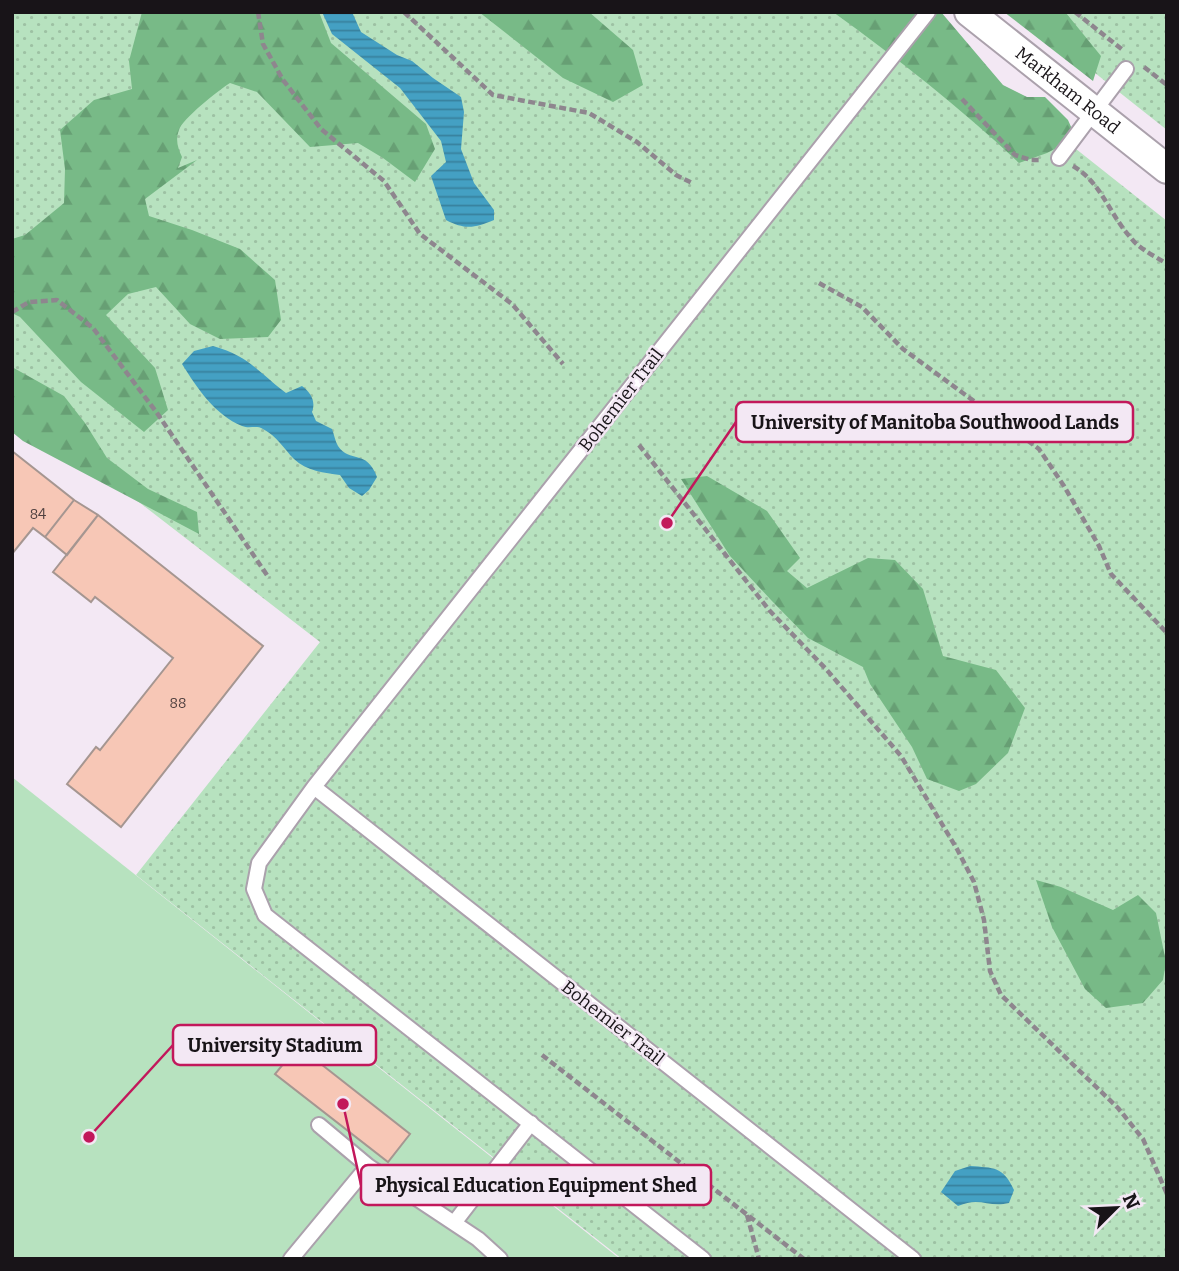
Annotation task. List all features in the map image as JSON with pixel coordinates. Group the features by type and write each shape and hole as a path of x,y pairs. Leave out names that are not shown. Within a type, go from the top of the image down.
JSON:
{"street":[{"name":"Markham Road","path":"969,12 1167,169"}],"lane":[{"name":"Bohemier Trail","path":"703,1259 265,915 254,889 259,863 314,787 928,12"},
{"path":"1059,158 1131,65"},
{"name":"Bohemier Trail","path":"314,787 913,1259"},
{"path":"454,1223 531,1123"},
{"path":"319,1125 368,1166 478,1239 500,1259"},
{"path":"291,1259 368,1166"}],"path":[{"path":"258,12 263,44 283,80 321,129 384,181 420,234 512,304 563,364"},
{"path":"404,12 493,95 589,113 637,142 676,175 692,183"},
{"path":"1075,12 1126,53"},
{"path":"1131,65 1167,85"},
{"path":"962,99 1016,155 1031,160 1059,158 1086,173 1096,184 1132,241 1167,264"},
{"path":"820,283 862,307 903,349 1039,449 1065,486 1099,546 1111,574 1167,633"},
{"path":"12,312 29,302 57,300 93,328 157,413 269,578"},
{"path":"639,445 769,610 826,669 901,756 974,882 986,930 990,971 1001,995 1118,1108 1143,1139 1167,1194"},
{"path":"542,1055 804,1259"},
{"path":"747,1214 759,1259"}],"green space":[{"path":"12,12 903,12 1167,221 1167,1259 622,1259 136,875 320,642 12,404"},
{"path":"142,12 319,12 331,43 426,124 435,149 415,182 358,143 310,147 257,92 230,83 194,112 178,134 177,144 182,157 178,168 197,160 145,199 149,216 240,249 275,280 281,320 268,337 220,339 190,324 156,287 128,294 106,315 155,368 168,410 144,432 81,382 20,317 12,313 12,239 25,235 64,203 65,169 60,130 94,100 132,89 129,61"},
{"path":"479,12 589,12 633,50 643,85 613,102 563,78"},
{"path":"833,12 941,12 1003,85 1027,97 1045,97 1068,120 1076,138 1019,163 929,84"},
{"path":"1004,12 1066,13 1101,56 1093,81"},
{"path":"1018,12 1167,12 1167,130"},
{"path":"12,367 64,396 107,458 148,489 197,512 199,534 23,441 12,432"},
{"path":"707,476 767,511 800,558 787,571 807,588 868,558 895,560 923,589 943,656 996,670 1025,708 1008,753 976,784 959,791 927,779 912,747 870,684 863,667 808,638 730,556 681,479"},
{"path":"12,777 620,1259 12,1259"},
{"path":"1036,880 1061,887 1113,910 1138,895 1156,913 1166,962 1163,980 1143,1003 1106,1008 1085,989 1052,927"}],"water":[{"path":"322,12 352,12 361,32 397,55 412,61 461,97 464,112 461,149 474,183 494,210 494,220 470,227 446,220 431,176 446,162 441,141 400,88 332,34"},
{"path":"213,346 245,360 286,393 302,386 312,398 312,412 316,421 332,429 337,444 343,451 363,459 373,468 377,477 369,490 362,496 349,488 340,475 304,466 268,432 258,427 242,426 215,408 182,364 194,351"},
{"path":"970,1166 1002,1172 1014,1190 1009,1203 972,1202 958,1206 941,1192 955,1171"}],"building":[{"path":"12,451 74,500 45,537 33,528 12,554"},
{"path":"74,500 98,515 67,555 45,537"},
{"path":"98,515 263,646 121,827 67,784 96,747 100,750 173,658 95,597 91,602 53,572"},
{"path":"298,1046 410,1134 388,1162 275,1074"}],"place":[{"name":"University of Manitoba Southwood Lands","path":"667,523"},
{"name":"Physical Education Equipment Shed","path":"343,1104"},
{"name":"University Stadium","path":"89,1137"}]}
